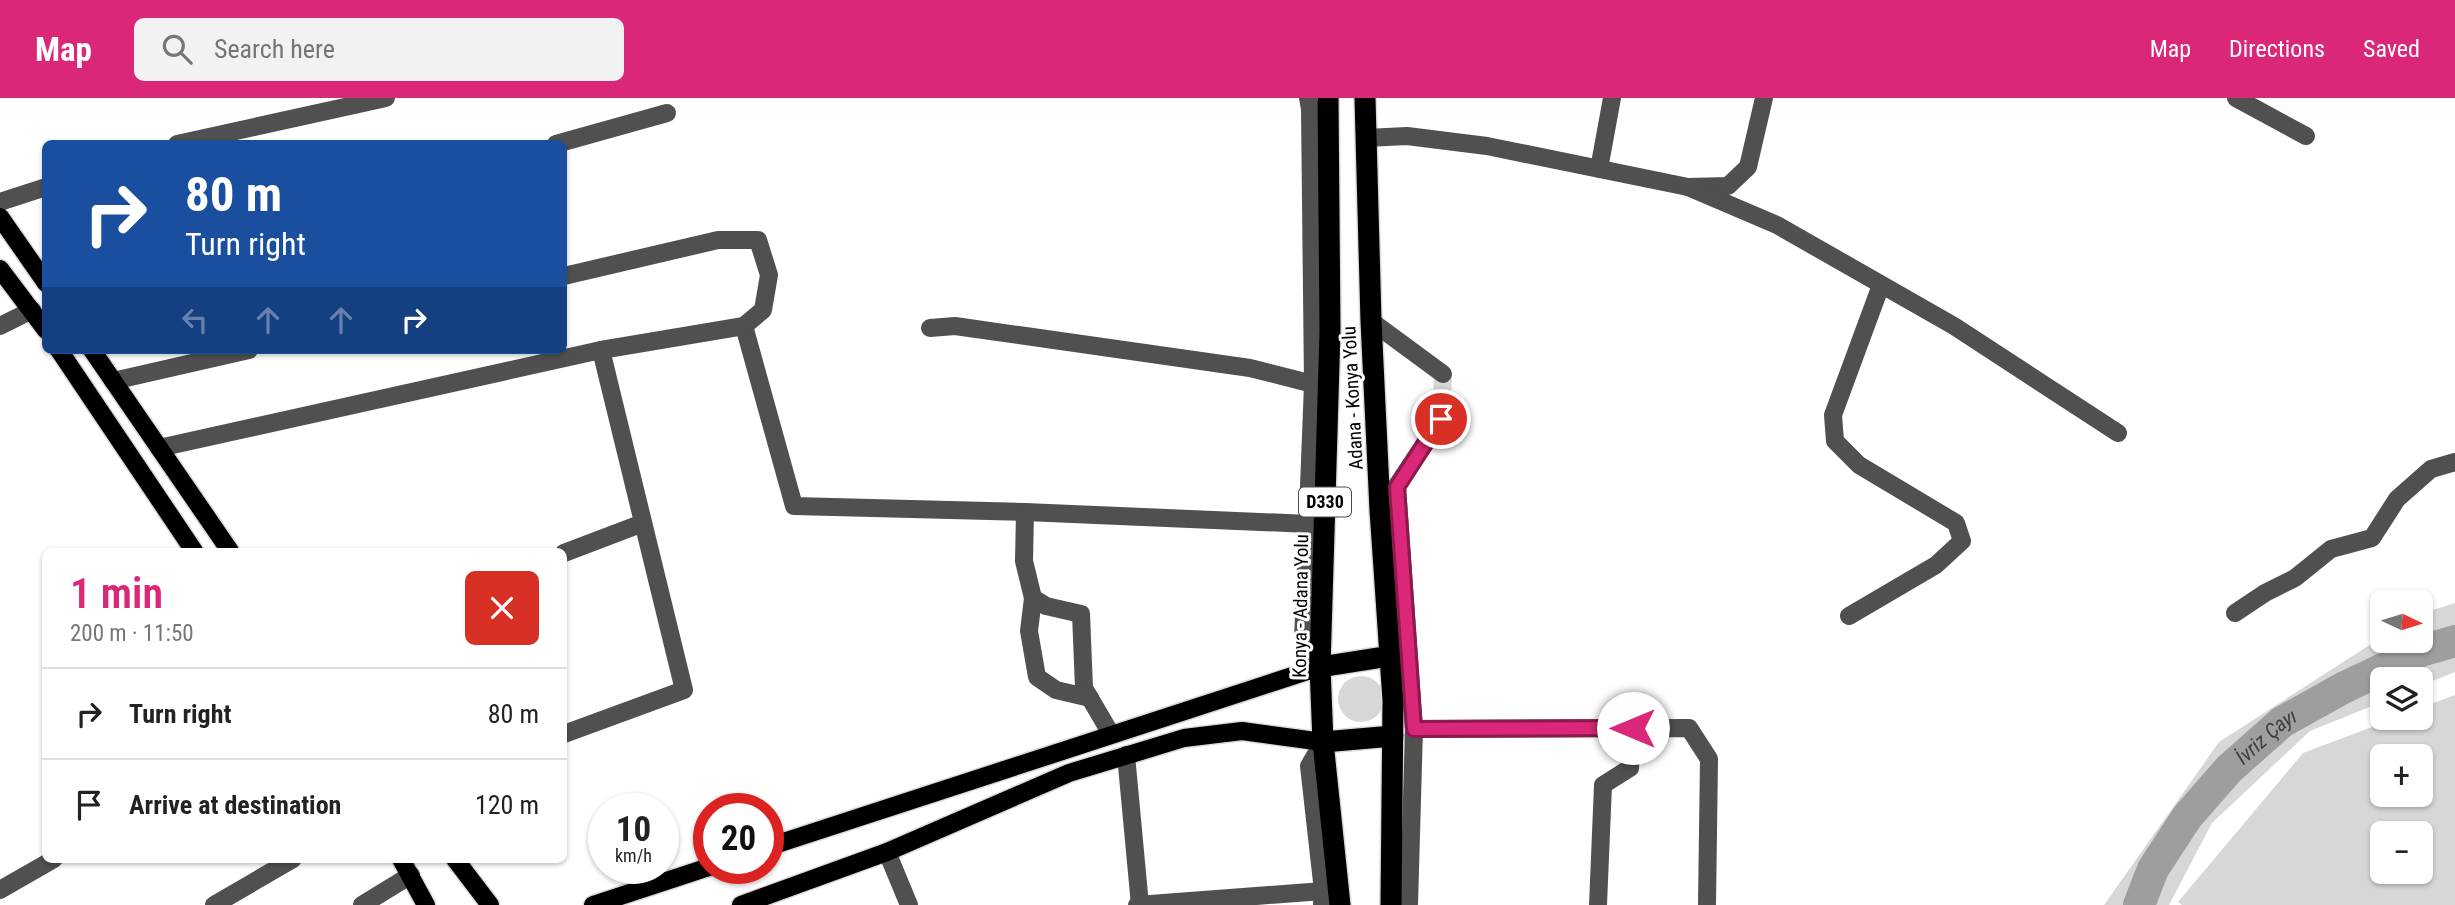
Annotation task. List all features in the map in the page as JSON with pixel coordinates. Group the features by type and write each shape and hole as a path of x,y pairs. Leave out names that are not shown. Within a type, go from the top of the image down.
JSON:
{"highway":[{"name":"Konya - Adana Yolu","path":"1328,98 1331,331 1320,667 1323,742 1340,905"},
{"name":"Adana - Konya Yolu","path":"1365,98 1371,321 1380,510 1394,700 1391,905"},
{"path":"1320,667 1390,656"},
{"path":"1323,742 1393,736"}],"main road":[{"path":"0,217 42,276"},
{"path":"0,269 42,324"},
{"path":"62,354 192,548"},
{"path":"95,354 228,548"},
{"path":"784,842 1320,667"},
{"path":"741,905 887,852 1069,773 1184,738 1242,731 1323,742"},
{"path":"404,863 426,905"},
{"path":"458,863 490,905"},
{"path":"593,905 693,872"}],"street":[{"path":"191,140 318,105 386,98"},
{"path":"1308,98 1313,384 1303,641 1320,667"},
{"path":"1599,169 1612,98"},
{"path":"1688,187 1728,186 1748,167 1764,98"},
{"path":"2236,98 2306,136"},
{"path":"567,141 667,113"},
{"path":"1366,138 1407,136 1487,146 1688,187 1777,225 1954,327 2118,433"},
{"path":"0,202 42,188"},
{"path":"159,448 601,350 744,326 763,310 769,275 758,240 718,240 567,275"},
{"path":"1849,616 1936,565 1962,541 1956,523 1859,465 1835,441 1833,415 1881,285"},
{"path":"0,326 32,310"},
{"path":"1371,321 1443,374"},
{"path":"744,326 794,506 1026,512 1309,524"},
{"path":"930,328 955,326 1236,366 1313,384"},
{"path":"567,733 684,690 601,350"},
{"path":"113,381 231,354"},
{"path":"1380,510 1441,419"},
{"path":"2235,613 2265,593 2295,578 2331,549 2372,538 2397,499 2431,469 2455,462"},
{"path":"1397,487 1414,729 1409,905"},
{"path":"1026,512 1024,561 1033,598 1029,631 1037,677 1056,690 1090,698"},
{"path":"567,552 643,523"},
{"path":"1033,598 1046,606 1081,614 1084,688 1111,734"},
{"path":"1598,905 1602,785 1630,768 1633,728"},
{"path":"1414,729 1689,728 1709,759 1707,905"},
{"path":"1126,755 1139,905 1323,898 1309,766 1323,742"},
{"path":"887,852 909,905"},
{"path":"0,890 47,863"},
{"path":"214,905 286,863"},
{"path":"362,905 411,875"}],"shaded area":[{"path":"2455,603 2455,672 2433,681 2433,667 2370,667 2370,707 2310,731 2212,823 2169,905 2104,905 2219,742 2370,645 2370,653 2433,653 2433,610"},
{"path":"1361,676 1370,677 1377,683 1383,690 1383,708 1377,715 1370,721 1361,722 1352,721 1345,715 1339,708 1338,699 1339,690 1345,683 1352,677"},
{"path":"2455,695 2455,905 2182,905 2178,902 2303,753 2370,728 2370,730 2433,730 2433,703"}],"waterway":[{"name":"İvriz Çayı","path":"2139,905 2153,869 2187,817 2229,769 2282,722 2343,688 2421,651 2455,641"}],"tunnel":[{"path":"1441,419 1443,374"}],"route":[{"path":"1441,419 1397,487 1414,729 1633,728"}]}
